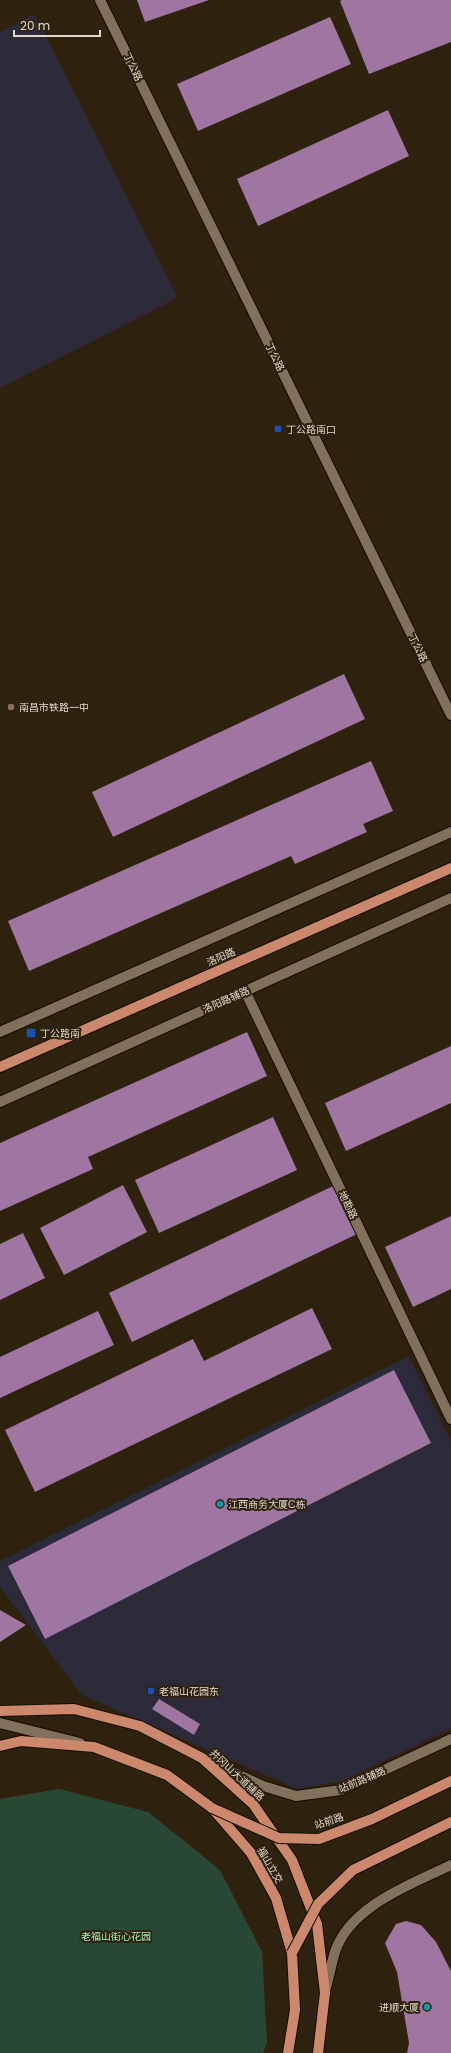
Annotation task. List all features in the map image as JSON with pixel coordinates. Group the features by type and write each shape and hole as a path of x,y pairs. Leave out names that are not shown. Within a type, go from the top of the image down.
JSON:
{"main road":[{"name":"洛阳路","path":"0,1067 451,868"},
{"name":"井冈山大道辅路","path":"1,1709 74,1710 140,1726 202,1758 253,1804 292,1860 316,1924 325,1993 318,2053"},
{"name":"福山立交","path":"0,1746 21,1741 94,1747 167,1775 212,1808 251,1853 276,1898 292,1953 296,2010 288,2053"},
{"name":"站前路","path":"212,1808 279,1838 319,1839 372,1819 451,1781"},
{"path":"292,1953 318,1904 353,1870 451,1822"}],"street":[{"name":"丁公路","path":"100,0 451,715"},
{"path":"0,1032 451,832"},
{"name":"洛阳路辅路","path":"0,1102 451,898"},
{"name":"地勘路","path":"245,991 451,1419"},
{"name":"福山立交","path":"0,1723 94,1747"},
{"name":"站前路辅路","path":"202,1758 263,1786 296,1796 341,1790 451,1739"},
{"path":"325,1993 335,1951 354,1920 393,1893 451,1865"}],"shaded area":[{"path":"35,14 178,298 0,388 0,32"},
{"path":"409,1356 451,1441 451,1729 342,1781 297,1789 82,1695 0,1587 0,1561"}],"green space":[{"name":"老福山街心花园","path":"59,1789 148,1812 220,1870 262,1952 267,2043 263,2053 0,2053 0,1799"}],"building":[{"path":"137,0 209,0 145,22"},
{"path":"451,0 451,42 369,74 340,1"},
{"path":"330,17 351,64 198,131 177,84"},
{"path":"388,110 409,156 258,226 237,179"},
{"path":"344,674 365,719 113,837 92,792"},
{"path":"371,761 393,811 363,824 367,832 295,864 291,856 29,971 8,921"},
{"path":"247,1032 267,1076 88,1157 93,1169 0,1211 0,1143"},
{"path":"451,1046 451,1103 346,1151 325,1103"},
{"path":"273,1117 297,1170 159,1233 135,1180"},
{"path":"123,1185 147,1232 64,1275 40,1228"},
{"path":"333,1186 357,1234 132,1342 109,1293"},
{"path":"451,1216 451,1289 413,1307 385,1247"},
{"path":"23,1233 45,1278 0,1300 0,1244"},
{"path":"312,1308 332,1349 35,1492 5,1430 193,1339 204,1361"},
{"path":"98,1311 114,1345 0,1398 0,1357"},
{"name":"江西商务大厦C栋","path":"394,1370 431,1443 45,1639 8,1566"},
{"path":"0,1610 26,1625 0,1642"},
{"path":"159,1699 200,1724 194,1735 152,1709"},
{"name":"进顺大厦","path":"406,1921 421,1925 436,1942 451,1971 451,2053 407,2053 409,2043 397,1972 385,1943 396,1924"}],"place":[{"name":"丁公路南口","path":"278,429"},
{"name":"南昌市铁路一中","path":"11,707"},
{"name":"丁公路南","path":"31,1033"},
{"name":"江西商务大厦C栋","path":"220,1504"},
{"name":"老福山花园东","path":"151,1691"},
{"name":"进顺大厦","path":"427,2007"}]}
